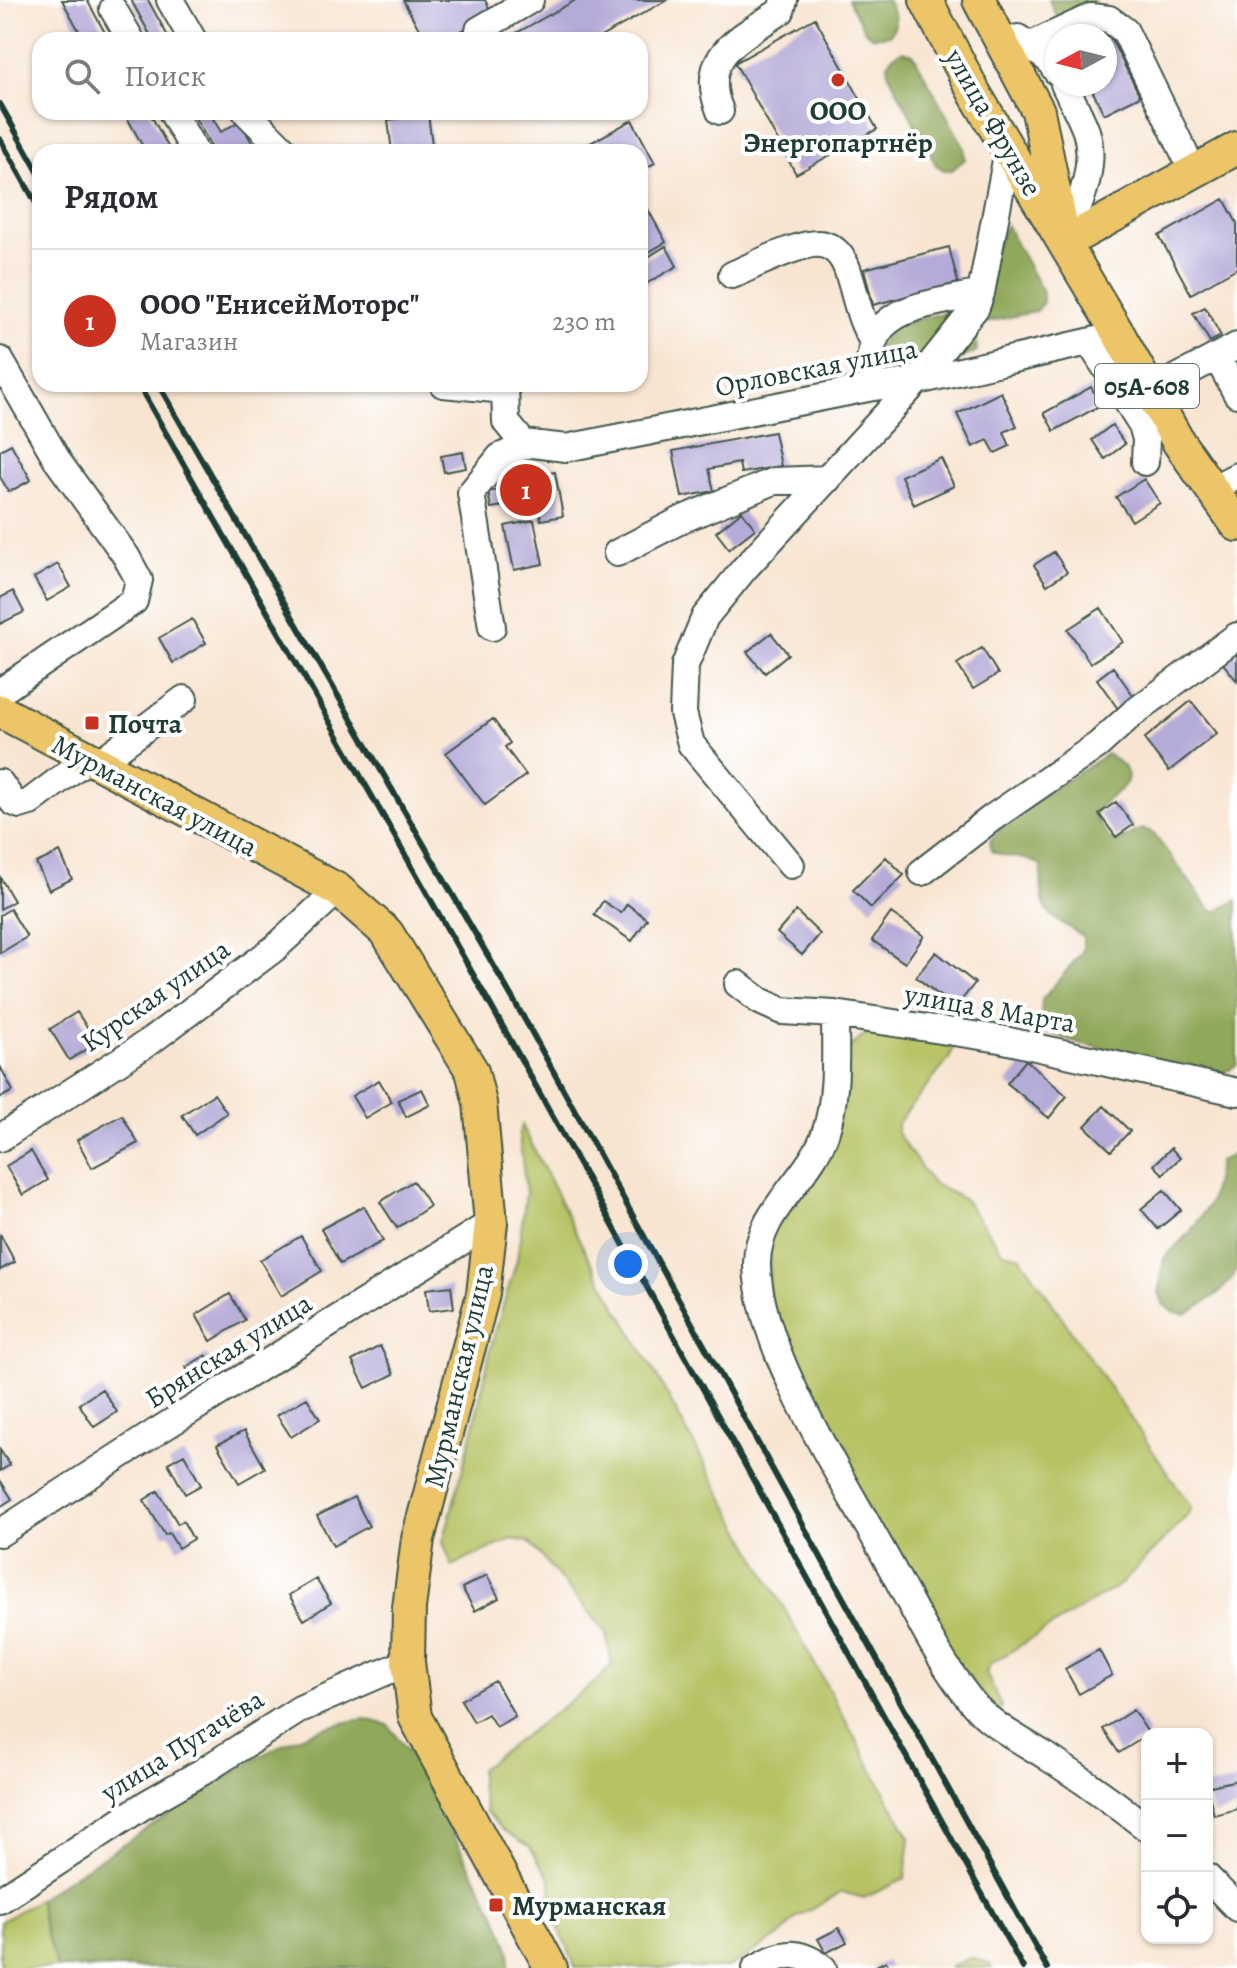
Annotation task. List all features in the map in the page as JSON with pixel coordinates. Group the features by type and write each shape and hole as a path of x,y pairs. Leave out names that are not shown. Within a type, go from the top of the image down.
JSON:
{"main road":[{"name":"улица Фрунзе","path":"926,0 1008,150 1064,243 1104,339 1149,390 1179,443 1224,482 1237,525"},
{"name":"улица Фрунзе","path":"986,14 1038,111 1064,243"},
{"path":"1064,243 1193,171 1234,156"},
{"name":"Мурманская улица","path":"0,711 338,890 387,933 472,1071 480,1103 491,1223 483,1294 418,1539 409,1608 408,1662 415,1717 551,1968"}],"street":[{"path":"170,0 188,32"},
{"path":"479,30 530,0"},
{"path":"720,111 712,91 715,64 731,44 781,11 784,0"},
{"path":"113,9 126,32"},
{"path":"986,14 1045,57"},
{"path":"1029,46 1091,17 1109,19 1125,31 1193,171"},
{"path":"1064,243 1082,196 1090,154 1086,132 1070,96"},
{"path":"177,120 190,144"},
{"path":"254,120 278,144"},
{"path":"791,865 691,744 683,713 685,665 705,617 744,569 917,381 976,307 1008,150"},
{"path":"732,275 805,246 823,243 841,255 863,324 873,341"},
{"path":"873,387 869,353 881,326 907,311 981,293"},
{"path":"1104,339 1142,425 1146,439 1145,462"},
{"name":"Орловская улица","path":"523,443 566,448 917,381 1104,339"},
{"path":"1149,390 1227,352 1237,394"},
{"path":"0,360 59,463 126,556 139,580 134,601 0,692"},
{"path":"492,627 471,493 500,457 524,446 506,422 505,392"},
{"path":"617,553 683,519 774,481 828,479"},
{"path":"922,872 992,818 1098,745 1132,714 1237,636"},
{"path":"0,783 13,802 20,805 30,802 184,699"},
{"name":"Курская улица","path":"0,1138 152,1040 275,948 338,890"},
{"name":"улица 8 Марта","path":"738,984 760,1001 782,1011 835,1014 1000,1039 1237,1092"},
{"path":"835,1014 834,1079 825,1133 814,1159 763,1229 757,1264 769,1326 805,1410 925,1628 972,1703 1007,1732 1108,1796 1141,1823"},
{"name":"Брянская улица","path":"0,1533 491,1223"},
{"name":"улица Пугачёва","path":"0,1900 146,1804 300,1709 408,1662"},
{"path":"1213,1883 1237,1908"},
{"path":"756,1968 771,1959 789,1955 806,1956 823,1968"}],"green space":[{"path":"848,0 887,0 895,22 889,35 872,37 865,31"},
{"path":"1049,0 1095,0 1088,11 1067,20 1056,15"},
{"path":"903,51 913,54 964,147 965,159 952,170 936,165 888,72 891,58"},
{"path":"1006,225 1043,293 1043,302 1036,311 980,324 975,328 977,351 950,364 947,353"},
{"path":"961,308 914,370 886,377 876,350 893,326"},
{"path":"1107,754 1127,773 1127,781 1122,788 1098,808 1094,817 1110,839 1116,842 1134,832 1147,830 1153,833 1210,909 1216,912 1237,900 1237,1064 1229,1070 1212,1075 1079,1043 1050,1033 1041,1017 1042,1000 1083,951 1083,936 1047,910 1042,894 1041,865 991,851 990,841 1010,817"},
{"path":"879,1031 946,1041 953,1049 949,1059 897,1124 897,1133 932,1183 965,1200 1002,1251 1021,1257 1191,1507 1187,1516 1121,1584 990,1664 986,1673 1002,1708 996,1710 953,1659 810,1407 769,1301 770,1233 849,1049 864,1035"},
{"path":"522,1125 587,1255 910,1838 905,1879 864,1898 842,1892 795,1918 782,1934 728,1968 576,1968 552,1912 551,1880 529,1846 504,1831 486,1812 480,1769 598,1680 612,1664 606,1632 529,1542 512,1539 452,1566 443,1542 492,1343 517,1260 526,1193 519,1133"},
{"path":"1235,1154 1237,1268 1234,1276 1223,1289 1186,1314 1172,1311 1163,1304 1159,1292 1164,1258 1190,1232 1210,1203 1219,1161"},
{"path":"365,1719 388,1725 409,1752 500,1923 510,1952 509,1968 57,1968 39,1899 262,1755 312,1732"},
{"path":"39,1899 57,1968 0,1968 0,1922"},
{"path":"971,1957 988,1963 992,1968 949,1968"}],"building":[{"path":"62,0 87,0 105,32 80,32"},
{"path":"131,0 148,0 166,32 149,32"},
{"path":"403,0 485,0 492,14 459,32 421,32"},
{"path":"576,0 667,0 609,32 518,32"},
{"path":"815,18 877,129 796,174 735,63"},
{"path":"1117,51 1140,96 1104,114 1095,96 1117,96"},
{"path":"128,120 153,120 167,144 142,144"},
{"path":"196,120 214,120 221,132 240,121 253,144 210,144"},
{"path":"388,120 429,120 432,144 391,144"},
{"path":"632,120 645,144 588,144"},
{"path":"648,150 655,163 648,167"},
{"path":"1224,199 1237,223 1237,268 1191,294 1159,236"},
{"path":"648,209 666,242 648,252"},
{"path":"666,246 677,266 648,283 648,257"},
{"path":"949,247 958,283 873,305 864,269"},
{"path":"1205,307 1221,336 1210,342 1193,313"},
{"path":"1091,387 1101,405 1054,431 1044,413"},
{"path":"1001,392 1017,426 1004,432 1010,446 995,453 988,440 973,447 957,414"},
{"path":"1112,425 1125,444 1105,459 1092,440"},
{"path":"774,432 781,466 741,473 739,463 709,469 714,491 682,497 673,451"},
{"path":"11,444 31,480 9,492 0,477 0,450"},
{"path":"463,452 466,468 444,472 441,456"},
{"path":"941,458 954,486 914,505 901,476"},
{"path":"555,472 563,516 541,520 533,476"},
{"path":"1144,479 1160,503 1132,521 1116,497"},
{"path":"523,486 526,502 491,508 488,492"},
{"path":"742,511 755,529 729,549 716,532"},
{"path":"534,520 543,564 514,570 505,526"},
{"path":"1054,552 1067,572 1047,585 1034,565"},
{"path":"58,564 71,587 47,601 34,578"},
{"path":"13,591 24,612 0,624 0,598"},
{"path":"1101,608 1123,642 1090,663 1068,629"},
{"path":"192,619 206,643 173,663 159,638"},
{"path":"771,633 788,654 765,673 747,652"},
{"path":"982,648 998,674 973,689 957,664"},
{"path":"1237,648 1237,681 1221,661"},
{"path":"1113,667 1135,698 1118,709 1097,679"},
{"path":"1191,701 1217,733 1169,771 1144,739"},
{"path":"493,719 510,743 505,747 526,775 485,805 446,753"},
{"path":"1116,802 1133,825 1116,837 1099,814"},
{"path":"60,852 72,879 49,890 36,863"},
{"path":"886,857 904,875 871,908 853,890"},
{"path":"0,877 14,901 0,909"},
{"path":"603,901 621,913 627,904 647,919 632,941 594,915"},
{"path":"10,909 27,937 0,953 0,915"},
{"path":"796,911 820,934 802,955 777,933"},
{"path":"891,913 924,936 905,963 872,940"},
{"path":"936,952 975,983 955,1008 916,977"},
{"path":"77,1012 97,1043 69,1060 50,1029"},
{"path":"1026,1060 1067,1096 1049,1118 1007,1083"},
{"path":"0,1066 13,1091 0,1098"},
{"path":"379,1080 392,1102 365,1118 352,1096"},
{"path":"422,1089 430,1105 406,1117 398,1100"},
{"path":"214,1094 227,1113 195,1135 182,1115"},
{"path":"1104,1106 1130,1131 1111,1151 1085,1126"},
{"path":"122,1115 138,1143 92,1168 77,1140"},
{"path":"1171,1148 1180,1158 1163,1174 1154,1165"},
{"path":"31,1151 48,1180 23,1195 6,1166"},
{"path":"413,1181 430,1206 397,1228 380,1202"},
{"path":"1164,1190 1181,1210 1158,1229 1141,1209"},
{"path":"364,1206 383,1241 340,1264 321,1229"},
{"path":"0,1234 15,1262 0,1270"},
{"path":"301,1236 322,1271 281,1296 260,1260"},
{"path":"451,1286 454,1308 429,1311 426,1289"},
{"path":"230,1294 245,1320 211,1341 196,1315"},
{"path":"380,1346 394,1374 366,1388 352,1361"},
{"path":"206,1355 216,1370 195,1383 186,1367"},
{"path":"102,1389 117,1412 94,1427 79,1404"},
{"path":"307,1398 320,1419 291,1437 277,1415"},
{"path":"244,1431 265,1468 239,1483 217,1445"},
{"path":"0,1450 10,1465 0,1471"},
{"path":"184,1454 201,1485 185,1494 168,1463"},
{"path":"0,1480 12,1499 0,1507"},
{"path":"158,1491 178,1524 183,1521 193,1539 178,1548 169,1533 165,1535 144,1500"},
{"path":"354,1497 369,1526 333,1546 317,1516"},
{"path":"487,1575 499,1598 475,1611 462,1588"},
{"path":"316,1579 331,1603 304,1620 289,1595"},
{"path":"1099,1650 1112,1675 1079,1694 1065,1669"},
{"path":"495,1681 515,1716 496,1727 488,1714 474,1722 461,1700"},
{"path":"1133,1710 1145,1728 1141,1728 1141,1739 1119,1753 1103,1729"},
{"path":"1237,1780 1237,1809 1214,1815 1213,1786"},
{"path":"839,1928 847,1942 826,1953 818,1939"},
{"path":"886,1961 890,1968 872,1968"}],"railway":[{"path":"0,104 32,161"},
{"path":"0,139 32,196"},
{"path":"143,392 512,1043 1023,1968"},
{"path":"163,392 525,1020 1047,1968"}],"place":[{"name":"ООО Энергопартнёр","path":"838,80"},
{"name":"ООО \"ЕнисейМоторс\"","path":"526,490"},
{"name":"Почта","path":"92,723"},
{"name":"Мурманская","path":"496,1905"}]}
